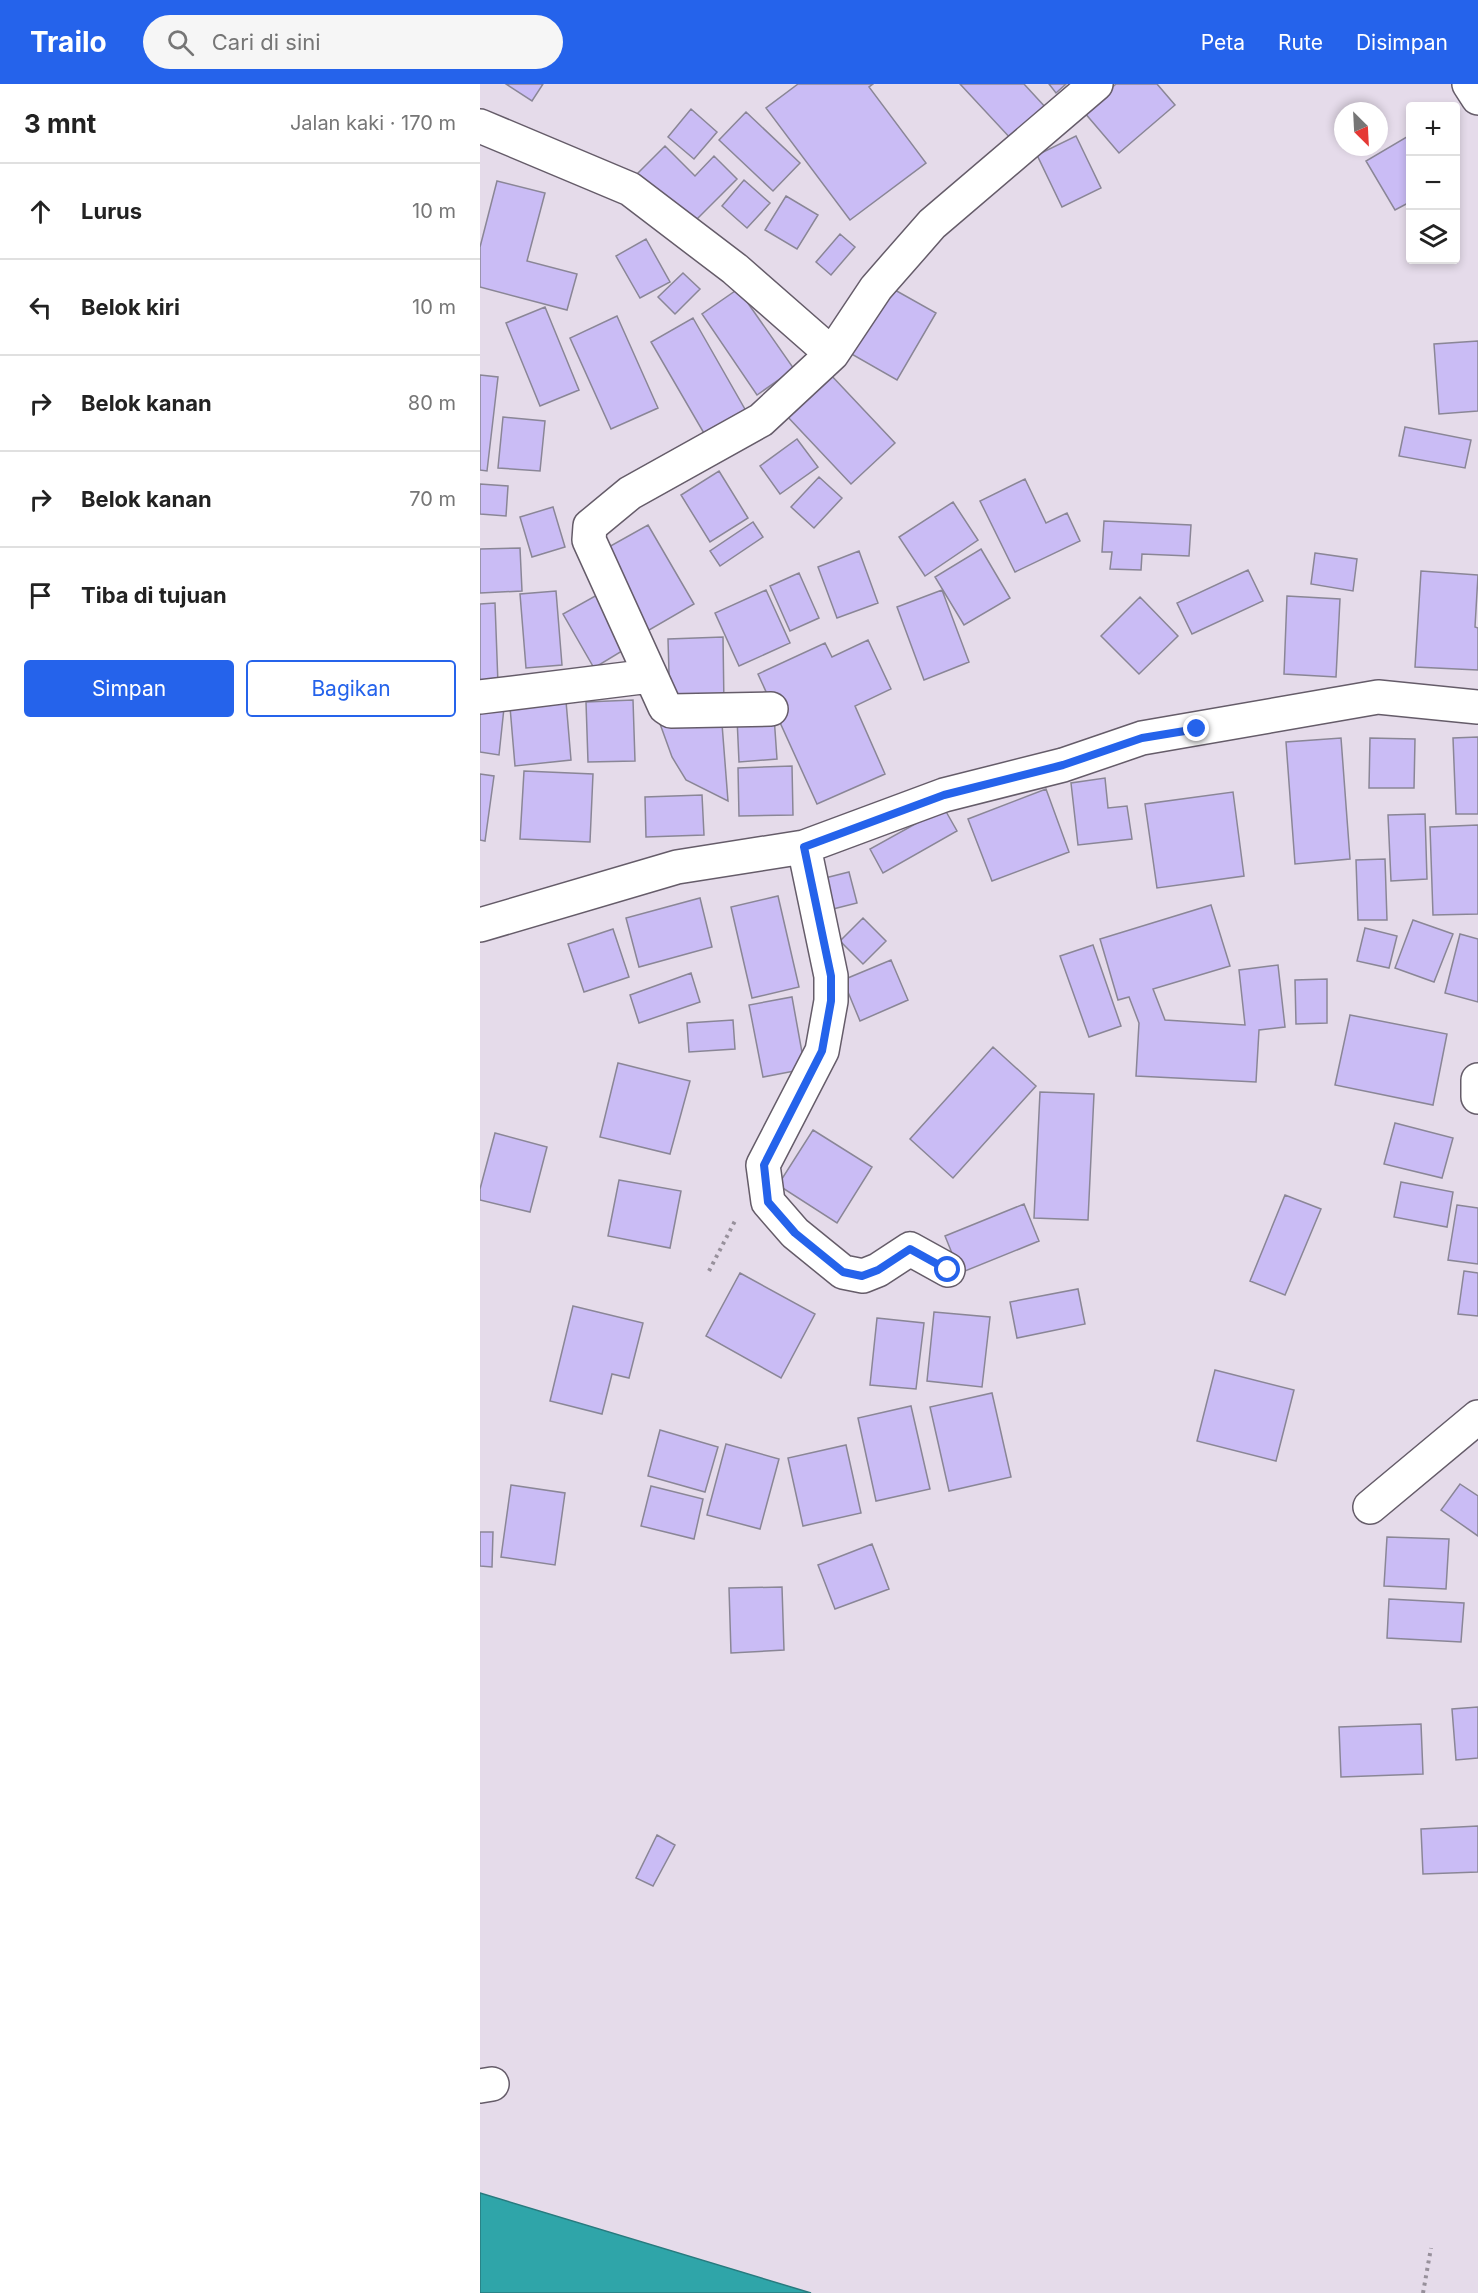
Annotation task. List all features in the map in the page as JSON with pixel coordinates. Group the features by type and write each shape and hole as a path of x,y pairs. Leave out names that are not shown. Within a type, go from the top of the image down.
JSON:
{"street":[{"path":"771,710 671,711 665,708 589,540 590,526 630,493 761,420 832,354 876,288 932,224 1096,84"},
{"path":"1469,84 1478,98"},
{"path":"480,126 630,189 735,269 832,354"},
{"path":"480,697 650,676"},
{"path":"480,925 677,867 804,847 944,795 1063,765 1142,738 1378,697 1478,707"},
{"path":"804,847 831,976 831,1001 822,1051 764,1165 768,1202 795,1233 843,1272 862,1276 878,1270 910,1249 948,1270"},
{"path":"1478,1080 1478,1097"},
{"path":"1370,1507 1478,1417"}],"path":[{"path":"1423,2293 1431,2248"}],"water":[{"path":"480,2193 811,2293 480,2293"}],"building":[{"path":"506,84 543,84 532,101"},
{"path":"798,84 873,84 869,87 926,163 850,220 766,108"},
{"path":"960,84 1024,84 1047,109 1013,141"},
{"path":"1049,84 1066,84 1056,93"},
{"path":"1116,84 1157,84 1175,105 1119,153 1084,112"},
{"path":"691,109 717,132 694,159 668,137"},
{"path":"746,112 800,163 773,191 719,140"},
{"path":"1076,136 1101,188 1062,207 1037,155"},
{"path":"1406,137 1406,204 1395,210 1366,161 1374,156 1388,156 1388,148"},
{"path":"665,146 695,176 714,156 737,179 689,227 636,175"},
{"path":"744,180 770,203 747,228 722,206"},
{"path":"497,181 545,193 527,261 577,274 567,310 480,287 480,247"},
{"path":"786,196 818,215 797,249 765,230"},
{"path":"840,234 855,247 831,275 816,262"},
{"path":"646,239 670,282 640,298 616,256"},
{"path":"683,273 700,289 675,314 658,297"},
{"path":"886,285 936,313 897,380 848,352"},
{"path":"738,289 794,369 757,395 702,314"},
{"path":"545,307 579,390 540,406 506,323"},
{"path":"617,316 658,408 611,429 570,338"},
{"path":"693,318 746,411 705,435 651,342"},
{"path":"1478,341 1478,411 1439,414 1434,344"},
{"path":"829,373 895,443 851,484 785,414"},
{"path":"480,375 498,377 487,471 480,470"},
{"path":"503,417 545,421 540,471 498,468"},
{"path":"1405,427 1471,440 1465,468 1399,456"},
{"path":"797,439 818,467 780,494 760,466"},
{"path":"719,471 748,518 710,542 681,495"},
{"path":"819,477 842,498 814,528 791,507"},
{"path":"1025,479 1046,523 1067,513 1080,541 1015,572 980,501"},
{"path":"480,484 508,486 506,516 480,514"},
{"path":"953,502 978,540 925,576 899,537"},
{"path":"553,507 565,547 532,557 520,517"},
{"path":"1104,521 1191,525 1189,556 1142,554 1141,570 1110,569 1112,552 1102,552"},
{"path":"753,522 763,537 720,566 710,551"},
{"path":"648,525 694,604 644,633 598,553"},
{"path":"520,548 522,591 480,593 480,549"},
{"path":"981,549 1010,598 964,625 935,577"},
{"path":"859,551 878,603 837,618 818,567"},
{"path":"1315,553 1357,559 1353,591 1311,584"},
{"path":"1248,570 1263,601 1192,634 1177,603"},
{"path":"1421,571 1478,575 1475,627 1478,628 1478,670 1415,667"},
{"path":"799,573 819,618 790,631 770,586"},
{"path":"766,590 790,643 739,666 715,613"},
{"path":"942,590 969,662 924,680 897,607"},
{"path":"556,591 562,665 526,668 520,594"},
{"path":"597,595 627,648 594,668 563,614"},
{"path":"1287,596 1340,599 1336,677 1284,674"},
{"path":"1140,597 1178,636 1139,674 1101,636"},
{"path":"495,603 498,684 480,685 480,604"},
{"path":"723,637 724,706 670,708 668,639"},
{"path":"868,640 891,689 855,706 885,774 817,804 758,674 825,643 832,657"},
{"path":"633,700 635,761 588,762 586,702"},
{"path":"566,701 571,760 515,766 510,707"},
{"path":"480,705 504,708 499,755 480,752"},
{"path":"774,716 777,759 739,762 737,718"},
{"path":"659,721 722,724 728,801 686,780 672,757"},
{"path":"1478,737 1478,814 1456,814 1453,738"},
{"path":"1341,738 1350,859 1295,864 1286,742"},
{"path":"1370,738 1415,739 1414,788 1369,788"},
{"path":"792,766 793,815 739,816 738,768"},
{"path":"524,771 593,774 590,842 520,839"},
{"path":"480,774 494,776 485,841 480,840"},
{"path":"1105,778 1108,808 1127,806 1132,839 1078,845 1071,783"},
{"path":"1046,789 1069,852 992,881 968,819"},
{"path":"1233,792 1244,876 1157,888 1145,804"},
{"path":"702,795 704,835 646,837 645,797"},
{"path":"944,808 957,831 883,873 870,849"},
{"path":"1425,814 1427,879 1391,881 1388,815"},
{"path":"1478,825 1478,914 1433,915 1430,827"},
{"path":"1385,859 1387,920 1358,920 1356,860"},
{"path":"849,872 857,903 821,912 813,881"},
{"path":"778,896 799,987 752,998 731,907"},
{"path":"700,898 712,947 639,967 626,918"},
{"path":"1211,905 1230,966 1153,989 1165,1020 1245,1025 1239,970 1278,965 1285,1027 1259,1030 1256,1082 1136,1076 1139,1023 1129,997 1118,1000 1100,939"},
{"path":"863,918 886,941 863,964 840,941"},
{"path":"1413,920 1453,934 1434,982 1395,968"},
{"path":"1365,928 1397,936 1389,968 1357,961"},
{"path":"613,929 629,977 584,992 568,944"},
{"path":"1460,934 1478,939 1478,1002 1445,993"},
{"path":"1093,945 1121,1026 1089,1037 1060,956"},
{"path":"891,960 908,1000 860,1021 843,980"},
{"path":"691,973 700,1002 639,1023 630,995"},
{"path":"1327,979 1327,1023 1296,1024 1295,980"},
{"path":"792,997 805,1069 763,1077 749,1005"},
{"path":"1350,1015 1447,1034 1433,1105 1335,1085"},
{"path":"733,1020 735,1049 689,1052 687,1023"},
{"path":"993,1047 1036,1086 953,1178 910,1139"},
{"path":"618,1063 690,1081 670,1154 600,1137"},
{"path":"1040,1092 1094,1094 1088,1220 1034,1218"},
{"path":"1395,1123 1453,1138 1442,1178 1384,1164"},
{"path":"813,1130 872,1167 837,1223 778,1185"},
{"path":"495,1133 547,1147 530,1212 480,1200 480,1189"},
{"path":"619,1180 681,1191 670,1248 608,1236"},
{"path":"1401,1182 1453,1192 1447,1227 1394,1217"},
{"path":"1285,1195 1321,1209 1285,1295 1250,1281"},
{"path":"1024,1204 1039,1241 960,1273 945,1236"},
{"path":"1457,1205 1478,1208 1478,1264 1448,1260"},
{"path":"1464,1271 1478,1273 1478,1316 1458,1314"},
{"path":"740,1273 815,1314 781,1378 706,1336"},
{"path":"1078,1289 1085,1324 1017,1338 1010,1302"},
{"path":"573,1306 643,1323 629,1378 612,1374 602,1414 550,1401"},
{"path":"934,1312 990,1317 982,1387 927,1381"},
{"path":"877,1318 924,1323 916,1389 870,1385"},
{"path":"1215,1370 1294,1390 1276,1461 1197,1441"},
{"path":"992,1393 1011,1477 949,1491 930,1407"},
{"path":"911,1406 930,1489 876,1501 858,1418"},
{"path":"660,1430 718,1447 705,1492 648,1476"},
{"path":"726,1444 779,1459 760,1529 707,1515"},
{"path":"846,1445 861,1513 803,1526 788,1458"},
{"path":"1460,1484 1478,1496 1478,1536 1441,1510"},
{"path":"511,1485 565,1493 555,1565 501,1557"},
{"path":"651,1486 703,1499 694,1539 641,1526"},
{"path":"480,1532 493,1532 492,1567 480,1566"},
{"path":"1387,1537 1449,1539 1446,1589 1384,1586"},
{"path":"872,1544 889,1589 835,1609 818,1565"},
{"path":"782,1587 784,1650 731,1653 729,1588"},
{"path":"1389,1599 1464,1603 1461,1642 1387,1638"},
{"path":"1478,1707 1478,1758 1456,1760 1452,1709"},
{"path":"1421,1724 1423,1774 1341,1777 1339,1727"},
{"path":"1478,1826 1478,1872 1423,1874 1421,1829"},
{"path":"657,1835 675,1845 653,1886 636,1878"}],"route":[{"path":"948,1270 910,1249 878,1270 862,1276 843,1272 795,1233 768,1202 764,1165 822,1051 831,1001 831,976 804,847 944,795 1063,765 1142,738 1197,729"}]}
